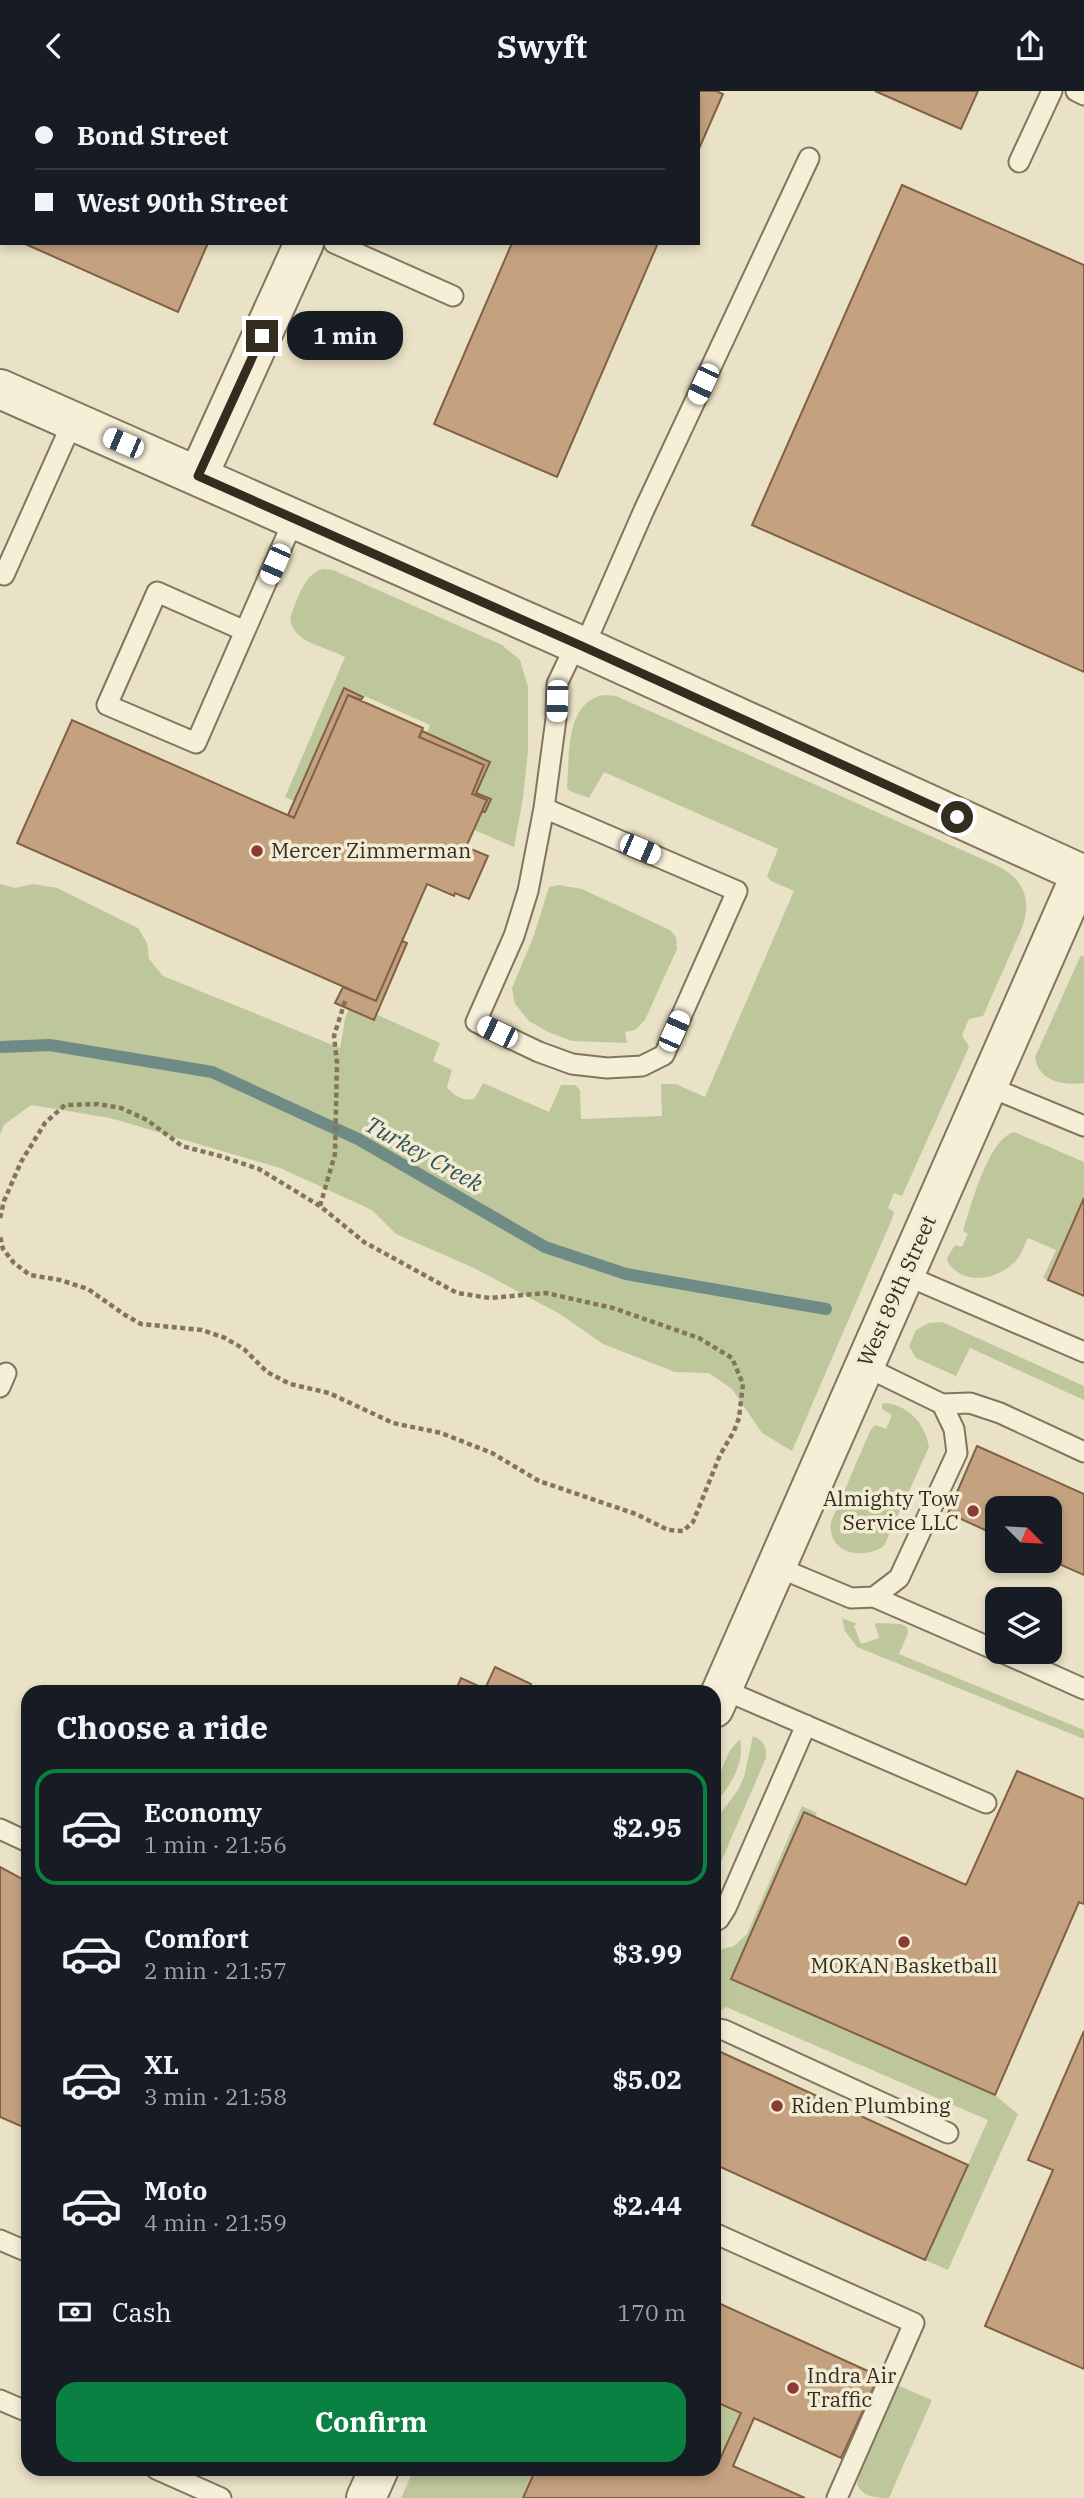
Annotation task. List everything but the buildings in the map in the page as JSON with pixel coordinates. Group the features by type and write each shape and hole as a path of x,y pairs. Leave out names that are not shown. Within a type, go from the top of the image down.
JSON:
{"street":[{"path":"198,476 303,245"},
{"path":"0,389 580,645 1082,874"},
{"name":"West 89th Street","path":"721,1692 1082,874"},
{"path":"366,2498 376,2476"}],"lane":[{"path":"1019,162 1052,91"},
{"path":"1076,91 1084,95"},
{"path":"544,808 737,891 664,1055 642,1066 607,1068 572,1064 539,1052 476,1022 514,936 528,891 544,808 556,719 557,684 580,645 810,158"},
{"path":"338,245 453,296"},
{"path":"0,573 4,575 73,421"},
{"path":"245,631 157,592 107,705 196,743 245,631 294,519"},
{"path":"987,1086 1084,1126"},
{"path":"905,1275 1084,1352"},
{"path":"864,1366 942,1404 970,1403 1000,1413 1084,1452"},
{"path":"874,1597 900,1578 957,1453 954,1429 942,1404"},
{"path":"775,1566 850,1598 874,1597 985,1645"},
{"path":"1028,1664 1084,1689"},
{"path":"721,1700 806,1725 986,1803"},
{"path":"721,1914 726,1908 806,1725"},
{"path":"0,1829 21,1839"},
{"path":"721,2029 948,2133"},
{"path":"721,2236 914,2323 837,2498"},
{"path":"0,2240 21,2249"},
{"path":"0,2400 21,2409"},
{"path":"172,2476 221,2498"}],"path":[{"path":"320,1206 335,1154 337,1063 334,1036 345,1001"},
{"path":"0,1218 4,1201 21,1161 44,1123 65,1105 98,1104 121,1108 147,1120 182,1146 259,1169 320,1206 364,1242 457,1293 491,1298 546,1293 599,1305 699,1338 732,1358 743,1384 739,1418 719,1455 693,1522 683,1531 668,1530 636,1514 539,1481 492,1453 441,1433 393,1423 329,1393 290,1384 267,1372 244,1349 225,1338 202,1330 142,1324 88,1289 60,1280 30,1275 14,1263 3,1249 0,1236"}],"green space":[{"path":"333,570 502,645 520,660 528,687 528,750 514,847 474,830 487,800 472,794 424,739 430,725 351,690 300,804 285,797 345,657 304,639 292,626 290,618 306,581 317,571"},
{"path":"604,695 616,696 998,866 1014,877 1024,891 1026,908 1022,928 983,1016 969,1019 962,1035 969,1047 902,1196 894,1193 888,1208 894,1212 892,1219 792,1451 762,1433 732,1389 709,1373 675,1372 603,1344 560,1314 474,1268 396,1234 372,1210 280,1168 110,1118 31,1105 4,1125 0,1135 0,884 15,888 33,884 57,888 138,928 147,943 149,959 163,976 340,1048 351,1003 440,1043 433,1061 452,1070 447,1087 464,1099 475,1098 483,1083 549,1112 561,1085 575,1085 580,1090 581,1119 662,1116 661,1084 676,1084 705,1097 794,891 771,881 767,876 778,849 604,772 589,798 567,788 569,747 576,719 582,708 591,700"},
{"path":"559,885 582,889 670,930 676,937 677,949 645,1020 635,1030 625,1032 627,1043 572,1041 529,1021 515,1004 512,988 533,938 549,887"},
{"path":"1081,955 1084,957 1084,1083 1068,1084 1046,1077 1037,1065 1035,1057"},
{"path":"1014,1132 1084,1162 1084,1198 1048,1280 1043,1278 1056,1250 1028,1238 1021,1254 1007,1268 990,1276 972,1278 955,1270 947,1258 955,1245 962,1247 968,1234 963,1231 989,1160 996,1147"},
{"path":"942,1322 1084,1386 1084,1400 970,1348 956,1376 916,1358 909,1346 916,1330 929,1323"},
{"path":"882,1404 903,1408 915,1418 924,1431 929,1447 884,1546 866,1553 848,1551 834,1541 831,1522 870,1431 875,1425 886,1429 892,1415 882,1409"},
{"path":"842,1618 857,1624 854,1626 861,1644 879,1638 875,1624 877,1623 901,1624 907,1627 908,1633 899,1654 1084,1730 1084,1739 857,1647 845,1631"},
{"path":"753,1736 764,1744 766,1758 721,1862 721,1813 744,1777"},
{"path":"740,1739 738,1766 731,1783 721,1796 721,1771 730,1750"},
{"path":"802,1806 817,1813 815,1817 804,1813 731,1979 995,2095 1018,2114 948,2270 925,2260 988,2120 726,2007 721,2011 721,1949 734,1946 747,1934"},
{"path":"897,2385 932,2400 889,2498 874,2497 862,2492 857,2484 861,2468"},
{"path":"721,2404 741,2413 721,2457"},
{"path":"411,2476 533,2476 523,2498 401,2498"}],"waterway":[{"name":"Turkey Creek","path":"0,1047 50,1045 212,1072 358,1139 545,1247 626,1274 826,1309"}],"place":[{"name":"Mercer Zimmerman","path":"257,851"},
{"name":"Almighty Tow Service LLC","path":"973,1511"},
{"name":"MOKAN Basketball","path":"904,1942"},
{"name":"Riden Plumbing","path":"777,2106"},
{"name":"Indra Air Traffic","path":"793,2388"}],"route":[{"path":"262,336 198,476 584,647 957,817"}]}
